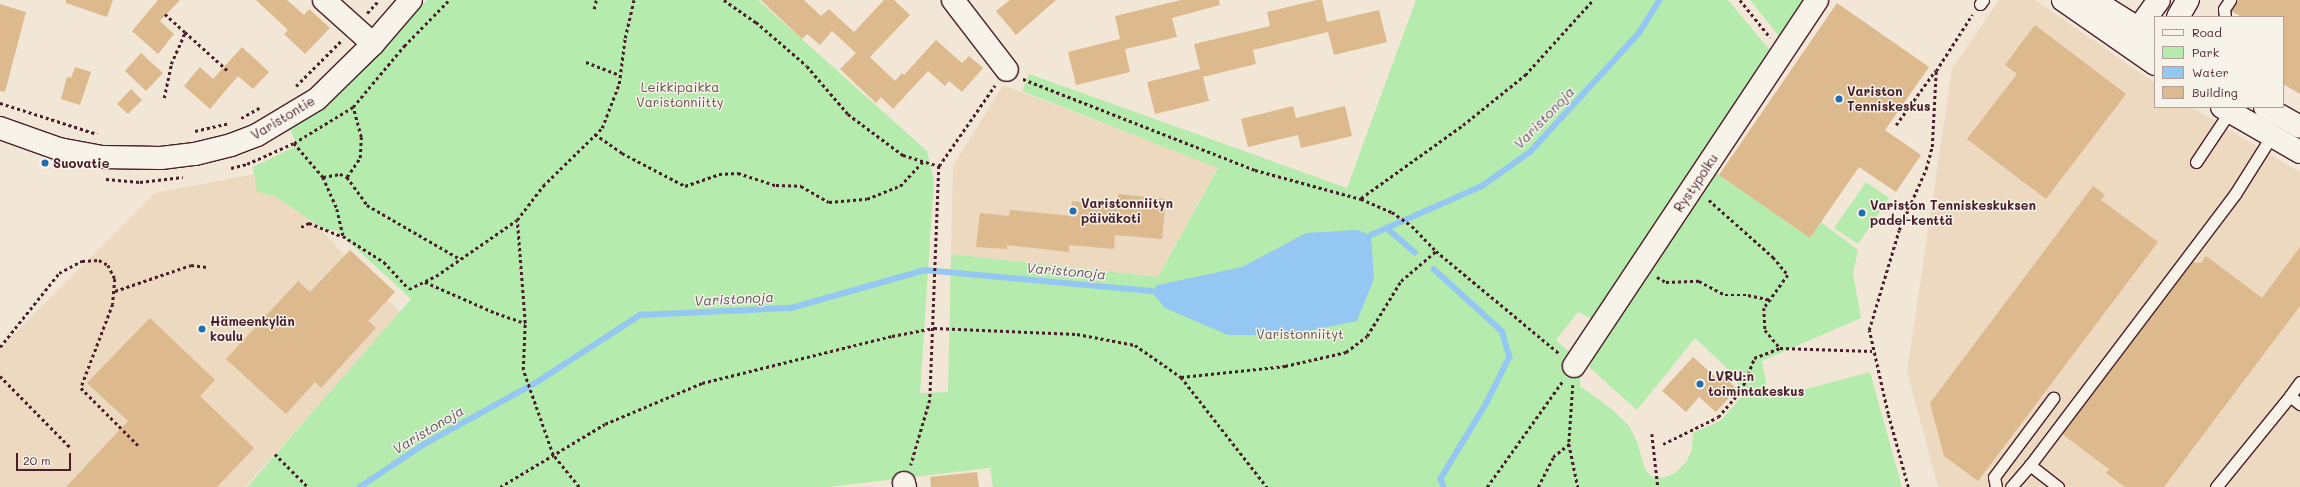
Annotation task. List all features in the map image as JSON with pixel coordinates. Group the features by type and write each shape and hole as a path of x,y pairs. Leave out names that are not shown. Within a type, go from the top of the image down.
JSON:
{"street":[{"path":"324,0 373,44"},
{"name":"Varistontie","path":"0,128 59,149 102,157 162,158 195,154 242,141 276,125 317,99 373,44 411,0"},
{"name":"Rystypolku","path":"1574,366 1783,54 1817,0"},
{"path":"2063,0 2140,37"},
{"path":"2093,0 2140,37 2153,59"},
{"path":"2140,37 2159,0"},
{"path":"2179,16 2188,0"},
{"path":"959,3 1007,70"},
{"path":"2228,109 2300,152"}],"lane":[{"path":"2224,16 2224,9 2230,0"},
{"path":"2196,162 2228,109"},
{"path":"2011,487 2030,465 2155,296 2235,194 2272,136 2282,117"},
{"path":"2216,487 2300,382"},
{"path":"2290,396 2300,404"},
{"path":"1996,487 1994,477 2053,398"},
{"path":"2030,465 2058,487"}],"path":[{"path":"291,90 354,28 379,0"},
{"path":"594,9 596,0"},
{"path":"300,227 309,223 343,236 384,262 409,289 424,282 461,259 517,220 543,186 602,128 620,75 634,0"},
{"path":"724,0 756,22 807,66 848,114 904,155 939,166"},
{"path":"1360,199 1463,125 1525,75 1593,0"},
{"path":"1740,0 1783,54"},
{"path":"1896,124 1936,71 1981,2"},
{"path":"165,14 227,70"},
{"path":"164,98 171,64 185,32"},
{"path":"586,62 620,75"},
{"path":"905,485 930,400 934,328 934,250 939,166 1007,70 1026,81 1256,170 1360,199 1392,212 1412,226 1436,251 1574,366"},
{"path":"1908,487 1872,351 1869,330 1871,316 1899,230 1926,169 1932,147 1936,71"},
{"path":"0,103 80,130 102,135"},
{"path":"188,133 229,123 266,104"},
{"path":"348,177 360,158 361,137 353,107"},
{"path":"595,134 622,153 685,186 719,174 738,173 776,185 801,186 829,202 867,199 900,186 922,161"},
{"path":"294,143 323,177 337,209 343,236"},
{"path":"323,177 340,174 348,177 367,205 461,259"},
{"path":"1694,186 1773,256 1788,276 1764,308 1765,330 1780,348"},
{"path":"517,220 525,323 523,370 553,455 579,487"},
{"path":"1181,377 1285,366 1346,352 1367,336 1401,281 1436,251"},
{"path":"0,347 59,273 71,265 90,259 108,264 115,280 115,291 110,315 81,388 138,445"},
{"path":"115,291 191,265 207,268"},
{"path":"1639,269 1666,282 1699,281 1725,294 1748,295 1771,300"},
{"path":"424,282 496,313 525,323"},
{"path":"500,487 605,424 702,384 892,336 934,328 1077,334 1135,345 1181,377 1266,486"},
{"path":"1663,444 1718,417 1741,391 1754,358 1780,348 1872,351"},
{"path":"1574,366 1569,444 1578,487"},
{"path":"1487,487 1574,366"},
{"path":"0,376 71,448"},
{"path":"1652,434 1658,487"},
{"path":"1538,487 1553,457 1569,444"},
{"path":"276,454 308,487"}],"shaded area":[{"path":"1999,0 2035,0 2154,82 2154,108 2193,108 2300,172 2300,487 1938,487 1907,371 1952,69"},
{"name":"Varistonniityn päiväkoti","path":"1003,85 1218,167 1158,277 951,254 953,166"},
{"name":"Hämeenkylän koulu","path":"265,172 401,313 245,487 0,487 0,348 155,193"}],"green space":[{"path":"427,0 758,0 927,151 934,180 920,393 948,392 951,254 1158,277 1218,168 1022,91 1029,74 1347,188 1416,0 1728,0 1774,55 1597,321 1578,312 1556,340 1581,362 1580,386 1613,410 1629,426 1637,442 1645,469 1651,476 1662,478 1675,473 1687,461 1692,449 1693,433 1720,421 1743,395 1733,374 1695,338 1637,410 1590,368 1590,350 1714,168 1719,175 1810,238 1821,222 1858,250 1853,274 1861,318 1762,361 1769,399 1870,372 1902,487 993,487 990,468 828,487 247,487 411,299 336,230 325,230 275,196 257,192 253,167 298,145 290,130 322,109 350,82"},
{"path":"1750,0 1811,0 1788,35 1779,36"},
{"name":"Variston Tenniskeskuksen padel-kenttä","path":"1866,182 1889,198 1858,244 1834,228"}],"water":[{"path":"1357,230 1371,235 1374,279 1357,321 1288,335 1228,335 1165,308 1151,291 1158,285 1242,267 1306,233"}],"building":[{"path":"66,0 113,0 107,17 66,3"},
{"path":"158,0 180,0 160,21 174,34 158,54 132,31"},
{"path":"256,0 287,0 304,15 309,9 330,28 305,54 284,34 288,30"},
{"path":"761,0 804,0 821,16 829,9 854,32 884,0 894,0 910,15 870,57 895,81 902,73 904,75 936,40 962,63 969,56 983,68 962,92 949,81 945,86 928,71 893,109 881,97 876,103 840,69 856,53 832,31 820,45 807,34 802,39"},
{"path":"1010,0 1056,0 1016,35 996,11"},
{"path":"1181,0 1219,0 1220,5 1172,18 1177,37 1125,49 1130,72 1076,85 1068,52 1120,39 1115,16"},
{"path":"1322,0 1327,22 1379,10 1387,42 1334,55 1328,32 1253,50 1256,64 1203,77 1209,101 1155,114 1147,82 1200,69 1194,44 1270,26 1267,12"},
{"path":"2238,0 2300,0 2300,94 2284,85 2284,16 2240,16 2231,11"},
{"name":"Variston Tenniskeskus","path":"1837,3 1929,67 1885,130 1921,155 1896,192 1859,167 1810,238 1719,175"},
{"path":"0,4 26,12 5,92 0,91"},
{"path":"2035,25 2126,94 2046,199 1967,139 2017,74 2005,65"},
{"path":"242,47 269,72 253,89 238,76 210,109 184,86 200,67 213,79"},
{"path":"141,53 163,73 146,91 125,71"},
{"path":"75,67 91,72 80,105 61,99 67,77 71,78"},
{"path":"131,89 142,100 128,114 117,104"},
{"path":"1293,106 1296,118 1345,106 1352,136 1301,148 1298,135 1248,147 1241,119"},
{"path":"2093,186 2105,195 2101,200 2158,242 1978,481 1944,456 1930,403"},
{"name":"Varistonniityn päiväkoti","path":"1118,194 1166,199 1162,239 1115,235 1114,249 1069,245 1069,252 1007,245 1007,249 976,247 980,213 1009,216 1010,210 1071,216 1072,201 1117,206"},
{"path":"2300,247 2300,306 2164,487 2125,487 2106,473 2109,469 2062,434 2193,262 2201,263 2206,256 2262,298"},
{"path":"350,250 395,292 368,321 376,328 321,388 315,382 286,414 226,359 298,281 310,292"},
{"name":"Hämeenkylän koulu","path":"150,318 215,380 200,396 254,448 217,487 66,487 128,421 87,383"},
{"name":"LVRU:n toimintakeskus","path":"1693,357 1718,379 1722,375 1737,389 1716,412 1699,397 1686,412 1662,391"},
{"path":"977,472 979,487 931,487 930,477"}],"waterway":[{"name":"Varistonoja","path":"1371,235 1482,186 1530,152 1639,33 1660,0"},
{"path":"1387,228 1415,252"},
{"path":"1434,269 1502,331 1510,357 1487,403 1441,479 1444,487"},
{"name":"Varistonoja","path":"360,487 423,445 537,382 640,315 791,308 925,270 1151,291"}],"place":[{"name":"Variston Tenniskeskus","path":"1839,99"},
{"name":"Suovatie","path":"45,163"},
{"name":"Varistonniityn päiväkoti","path":"1073,211"},
{"name":"Variston Tenniskeskuksen padel-kenttä","path":"1862,213"},
{"name":"Hämeenkylän koulu","path":"202,329"},
{"name":"LVRU:n toimintakeskus","path":"1700,384"}],"park label":[{"name":"Leikkipaikka Varistonniitty","path":"680,96"},
{"name":"Varistonniityt","path":"1300,334"}]}
